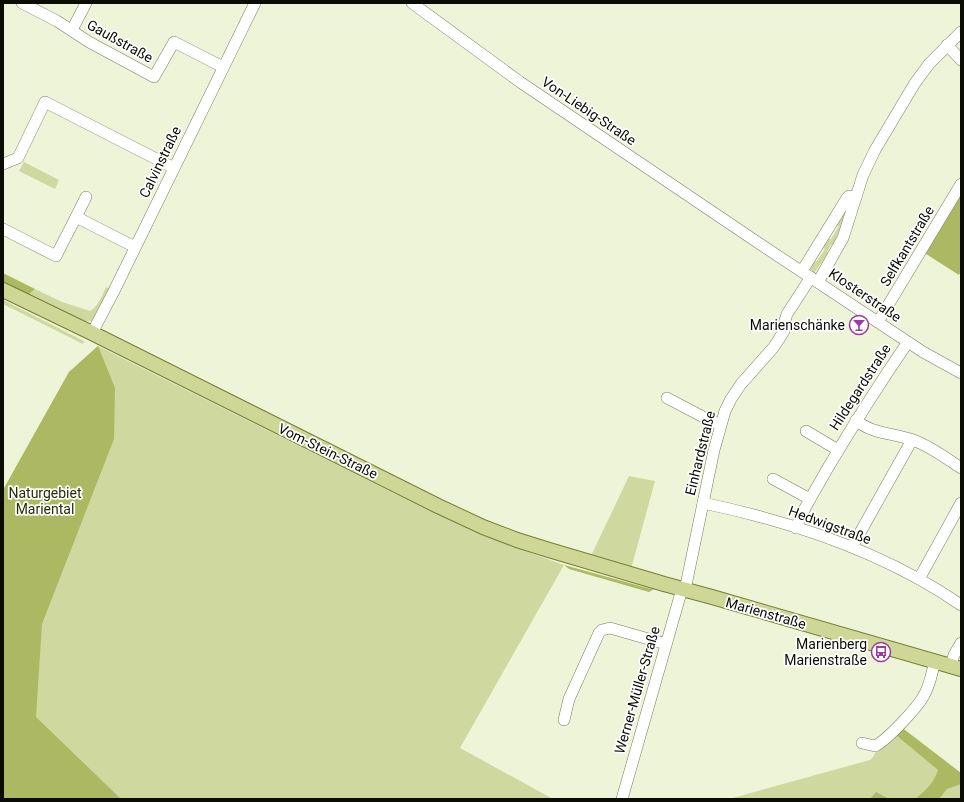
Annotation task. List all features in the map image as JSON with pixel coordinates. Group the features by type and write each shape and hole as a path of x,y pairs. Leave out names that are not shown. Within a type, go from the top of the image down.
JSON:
{"main road":[{"name":"Vom-Stein-Straße","path":"3,290 483,527 517,540 664,584"},
{"name":"Marienstraße","path":"664,584 956,667"}],"street":[{"name":"Gaußstraße","path":"22,3 72,30 75,34 89,42 154,77 174,42 223,67"},
{"name":"Gaußstraße","path":"72,30 86,3"},
{"name":"Calvinstraße","path":"92,333 255,3"},
{"name":"Von-Liebig-Straße","path":"412,3 520,82 753,240"},
{"path":"810,277 843,238 863,175 875,150 915,82 929,64 961,32"},
{"path":"947,45 961,60"},
{"path":"3,164 18,158 45,102 174,168"},
{"name":"Selfkantstraße","path":"878,322 961,184"},
{"path":"810,277 847,198 849,196 856,198"},
{"path":"3,229 56,256 86,198"},
{"path":"76,218 135,247"},
{"name":"Klosterstraße","path":"753,240 923,352 961,373"},
{"name":"Einhardstraße","path":"684,590 720,424 731,399 741,384 773,348 784,331 784,324 787,314 810,277"},
{"name":"Hildegardstraße","path":"796,528 810,499 856,420 908,342"},
{"path":"667,398 711,421 720,424"},
{"path":"856,420 874,431 912,440 922,444 961,468"},
{"name":"Hildegardstraße","path":"806,431 838,450"},
{"path":"852,547 912,440"},
{"path":"773,479 810,499"},
{"name":"Hedwigstraße","path":"703,503 732,509 825,536 852,547 919,579 961,605"},
{"path":"919,579 961,503"},
{"name":"Werner-Müller-Straße","path":"622,799 666,644 684,590"},
{"path":"564,720 569,699 599,633 602,630 610,628 666,644"},
{"path":"956,667 954,655 961,643"},
{"path":"862,743 875,746 882,742 913,710 924,696 935,661"}],"green space":[{"path":"24,162 59,180 55,189 19,171"},
{"path":"961,190 961,271 959,275 923,252"},
{"path":"846,208 841,227 833,246 831,245 827,252 828,253 815,272 809,269 810,263 817,261 825,249 819,247 824,239 831,239 839,226 832,225"},
{"path":"3,273 35,289 26,297 3,285"},
{"path":"106,287 111,289 93,321 82,321 26,297 35,289 62,302 90,311 102,297"},
{"path":"3,300 84,341 83,344 3,304"},
{"name":"Naturgebiet Mariental","path":"98,346 394,493 503,543 564,565 460,748 553,799 3,799 3,490 69,372"},
{"name":"Naturgebiet Mariental","path":"98,346 115,388 114,439 42,624 36,717 121,799 3,799 3,490 69,372"},
{"path":"629,476 655,481 631,569 590,558"},
{"path":"564,565 654,589 649,592 569,569"},
{"path":"901,727 961,773 961,799 729,799 870,760"},
{"path":"901,727 961,773 961,784 947,789 939,799 915,799 929,786 938,770 896,735"},
{"path":"876,792 889,799 870,799"}],"place":[{"name":"Marienschänke","path":"859,325"},
{"name":"Marienberg Marienstraße","path":"881,652"}]}
